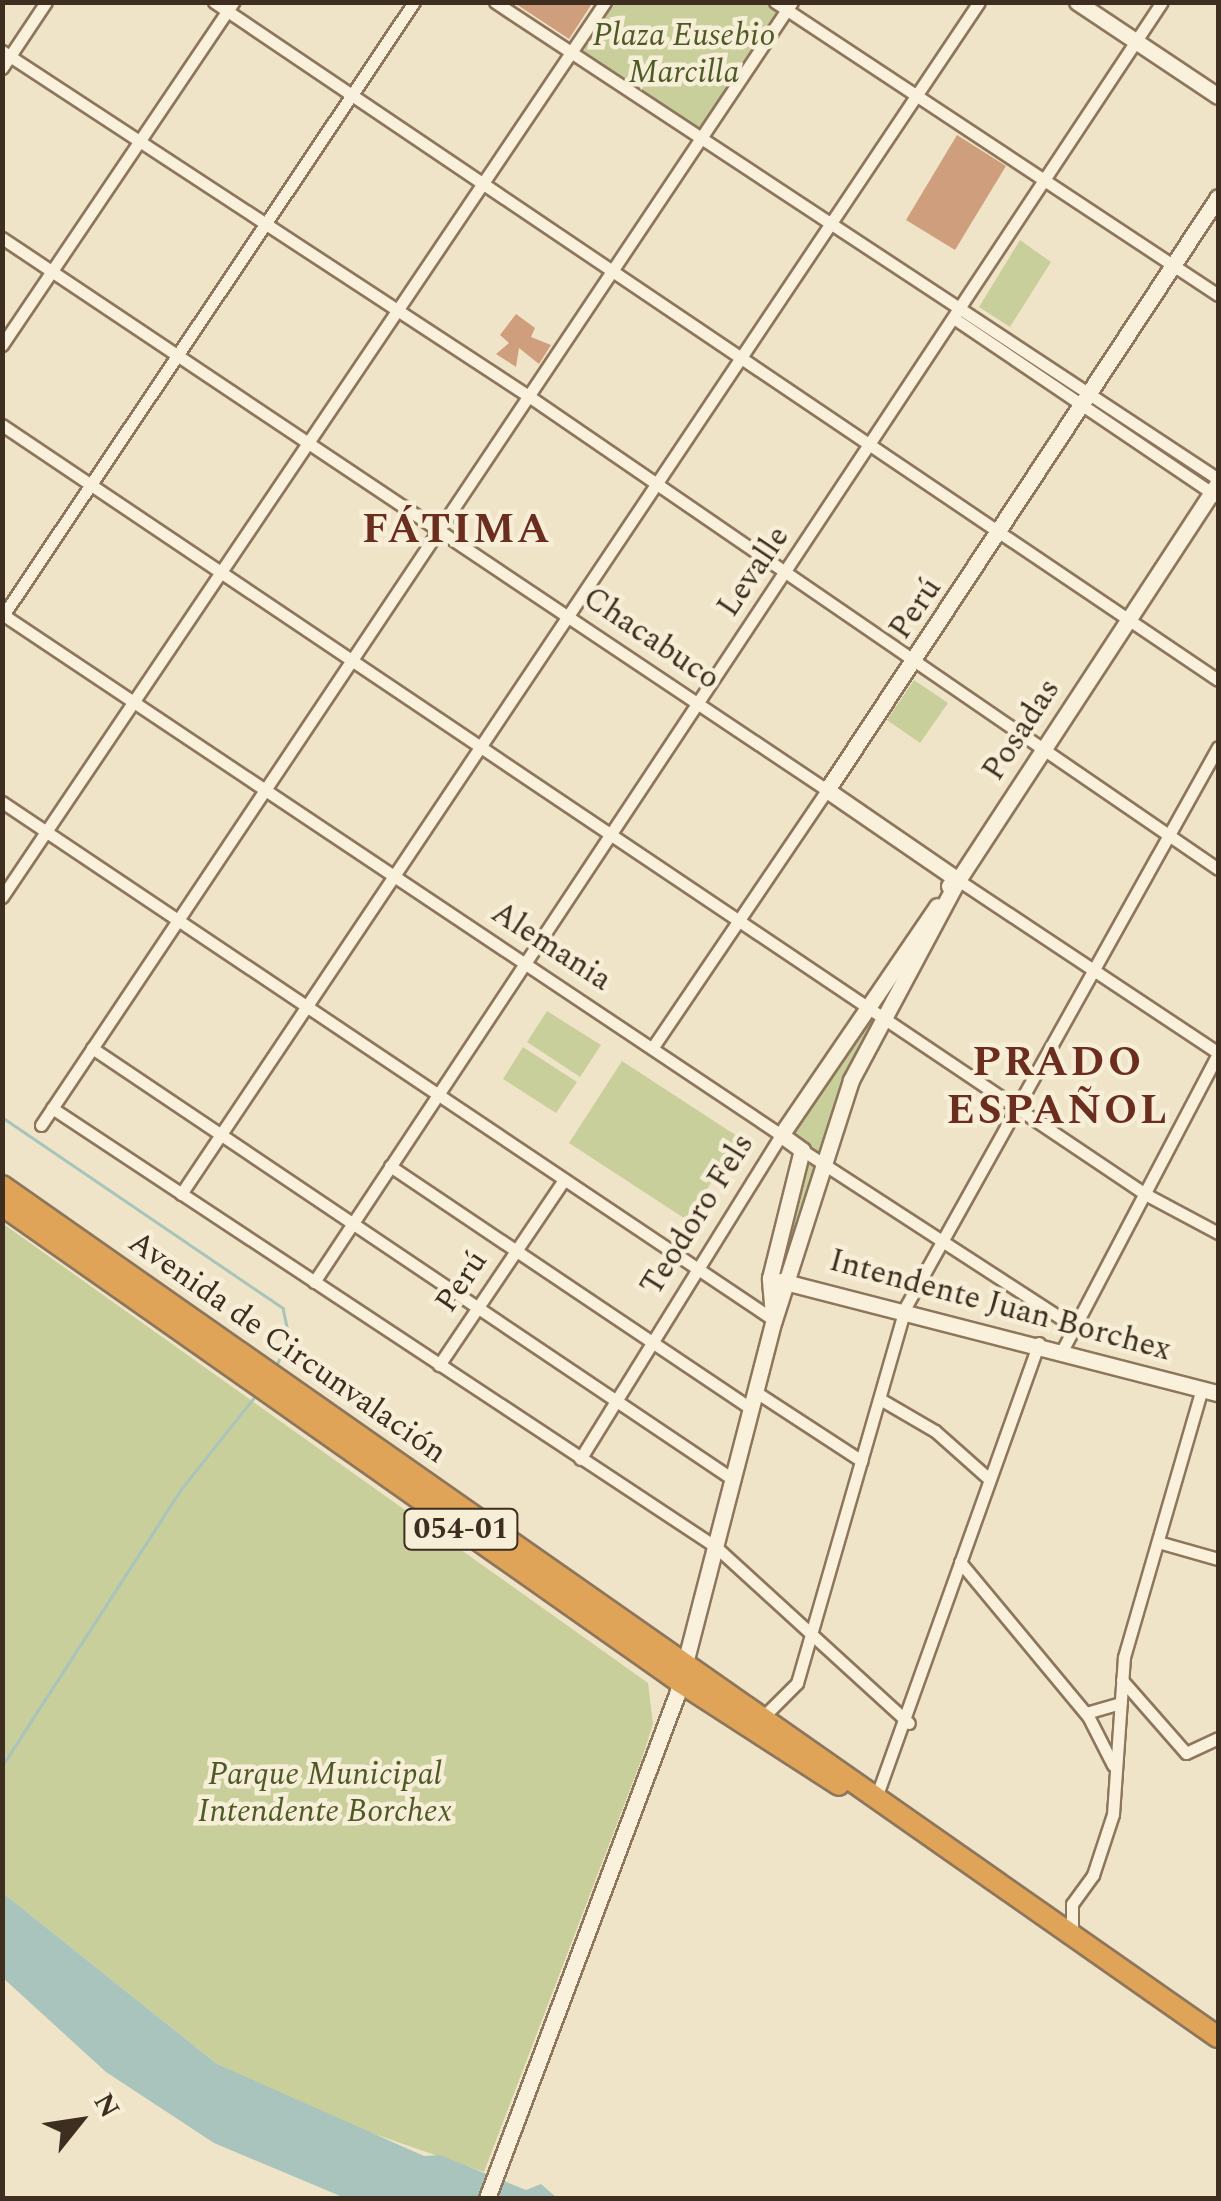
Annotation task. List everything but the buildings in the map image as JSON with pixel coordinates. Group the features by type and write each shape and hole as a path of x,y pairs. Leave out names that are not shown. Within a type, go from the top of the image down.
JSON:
{"highway":[{"name":"Avenida de Circunvalación","path":"2,1186 1218,2037"},
{"name":"Avenida de Circunvalación","path":"2,1205 680,1682 930,1836"}],"main road":[{"path":"1077,2 1218,96"},
{"name":"Perú","path":"827,790 1088,400 1218,197"},
{"name":"Posadas","path":"870,1005 1217,487"},
{"name":"Chacabuco","path":"827,790 956,879"},
{"name":"Posadas","path":"486,2198 680,1682 682,1660 716,1547 774,1320 851,1080 888,1016 956,879"},
{"name":"Teodoro Fels","path":"782,1136 870,1005"},
{"name":"Alemania","path":"782,1136 802,1150"},
{"path":"774,1320 769,1288 802,1150"},
{"name":"Intendente Juan Borchex","path":"769,1288 788,1278 1218,1393"}],"street":[{"path":"46,2 5,59 140,142 530,398 913,664 1218,869"},
{"path":"214,2 230,7 352,95 1218,680"},
{"path":"3,616 414,2"},
{"path":"495,2 832,223 1217,487"},
{"path":"2,897 312,444 605,2"},
{"path":"181,1194 979,2"},
{"name":"Levalle","path":"314,1282 608,836 962,315 1162,2"},
{"path":"41,1125 176,920 354,663 785,5 1218,295"},
{"path":"2,344 230,7"},
{"name":"Chacabuco","path":"2,238 827,790"},
{"path":"2,424 608,836 888,1016 1145,1194 1218,1233"},
{"name":"Alemania","path":"3,616 782,1136"},
{"path":"763,1718 789,1699 814,1633 905,1308 1218,746"},
{"name":"Perú","path":"652,1047 827,790"},
{"path":"2,802 774,1320"},
{"name":"Chacabuco","path":"956,879 1218,1054"},
{"path":"92,1048 475,1312 734,1480"},
{"path":"1062,1349 1071,1325 1218,1054"},
{"path":"52,1108 716,1547 909,1722"},
{"name":"Teodoro Fels","path":"580,1459 782,1136"},
{"name":"Alemania","path":"802,1150 1071,1325"},
{"path":"390,1166 752,1409"},
{"name":"Perú","path":"439,1365 564,1180"},
{"path":"742,1298 769,1288"},
{"path":"877,1796 909,1722 988,1478 1039,1343"},
{"path":"1072,1935 1072,1904 1106,1838 1116,1774 1122,1680 1202,1388"},
{"path":"756,1392 862,1461"},
{"path":"880,1399 935,1430 988,1478"},
{"path":"1158,1542 1218,1559"},
{"path":"960,1562 1086,1713 1116,1774"},
{"path":"1122,1680 1186,1753 1218,1738"},
{"path":"1086,1713 1106,1713 1121,1702"},
{"path":"1045,1916 1072,1904"}],"green space":[{"name":"Plaza Eusebio Marcilla","path":"768,2 778,9 698,130 580,52 612,3"},
{"path":"1020,240 1051,262 1010,327 979,307"},
{"path":"914,680 948,703 920,743 887,720"},
{"path":"940,901 851,1080 788,1278 770,1278 802,1150 781,1135"},
{"path":"547,1011 601,1045 580,1077 527,1042"},
{"path":"523,1047 577,1082 556,1113 503,1079"},
{"path":"622,1061 740,1138 687,1220 569,1143"},
{"name":"Parque Municipal Intendente Borchex","path":"2,1223 648,1683 653,1724 642,1758 484,2172 331,2119 217,2064 3,1893"}],"water":[{"path":"3,1893 217,2064 424,2156 440,2155 526,2190 541,2184 557,2198 345,2198 214,2143 106,2072 3,1978"}],"waterway":[{"path":"2,1117 283,1308 289,1336 278,1363"},
{"path":"2,1766 182,1488 256,1395"}],"district":[{"name":"FÁTIMA","path":"457,530"},
{"name":"PRADO ESPAÑOL","path":"1058,1087"}]}
